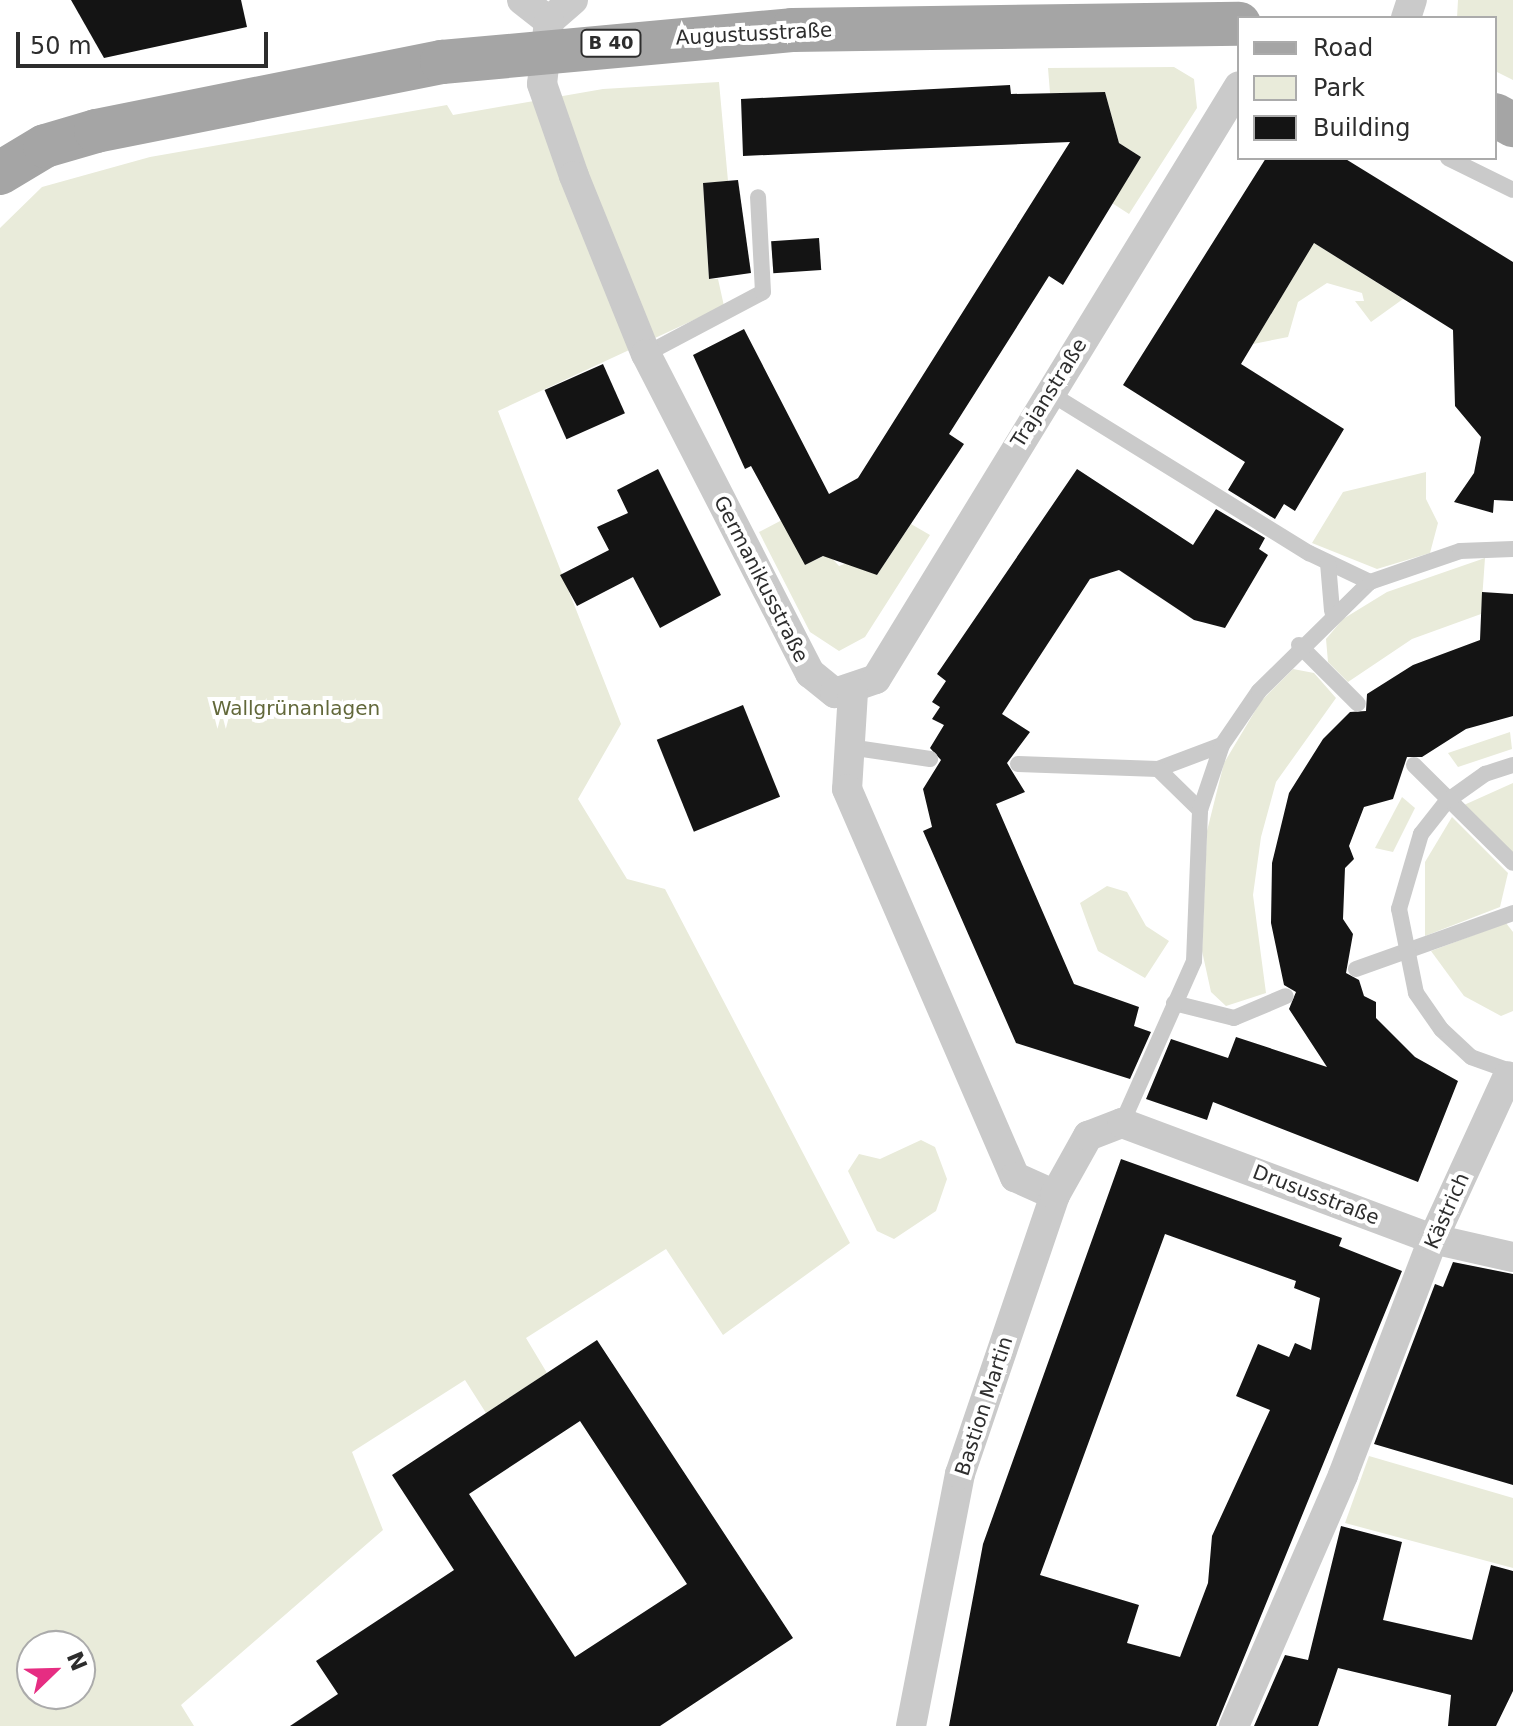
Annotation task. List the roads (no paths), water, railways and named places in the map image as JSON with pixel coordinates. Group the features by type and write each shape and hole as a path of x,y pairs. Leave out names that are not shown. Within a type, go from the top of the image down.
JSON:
{"main road":[{"name":"Augustusstraße","path":"0,173 45,146 96,131 547,36 1237,24"}],"street":[{"path":"522,0 547,36 573,0"},
{"name":"Germanikusstraße","path":"547,36 542,84 646,354 810,673 835,693 853,692"},
{"name":"Trajanstraße","path":"853,692 876,679 1048,392 1185,182 1237,90"},
{"path":"853,692 847,789 1015,1177 1055,1195"},
{"name":"Kästrich","path":"1234,1726 1343,1475 1433,1239 1510,1071"},
{"name":"Bastion Martin","path":"911,1726 960,1474 1055,1195 1088,1136 1122,1123"},
{"name":"Drususstraße","path":"1122,1123 1433,1239 1513,1257"}],"lane":[{"path":"1452,160 1513,190"},
{"path":"646,354 763,292 758,197"},
{"path":"1048,392 1328,563 1370,582"},
{"path":"1122,1123 1194,961 1200,810 1222,745 1299,645 1332,611 1370,582 1460,551 1513,549"},
{"path":"1328,563 1332,611"},
{"path":"1299,645 1358,704"},
{"path":"1018,764 1158,769 1222,745"},
{"path":"849,747 930,759"},
{"path":"1414,765 1513,863"},
{"name":"Kästrich","path":"1510,1071 1441,1029 1416,993 1402,952 1405,872 1447,801 1485,774 1513,765"},
{"path":"1158,769 1200,810"},
{"path":"1356,969 1513,913"},
{"path":"1174,1003 1234,1018 1286,996"}],"park label":[{"name":"Wallgrünanlagen","path":"296,708"}]}
